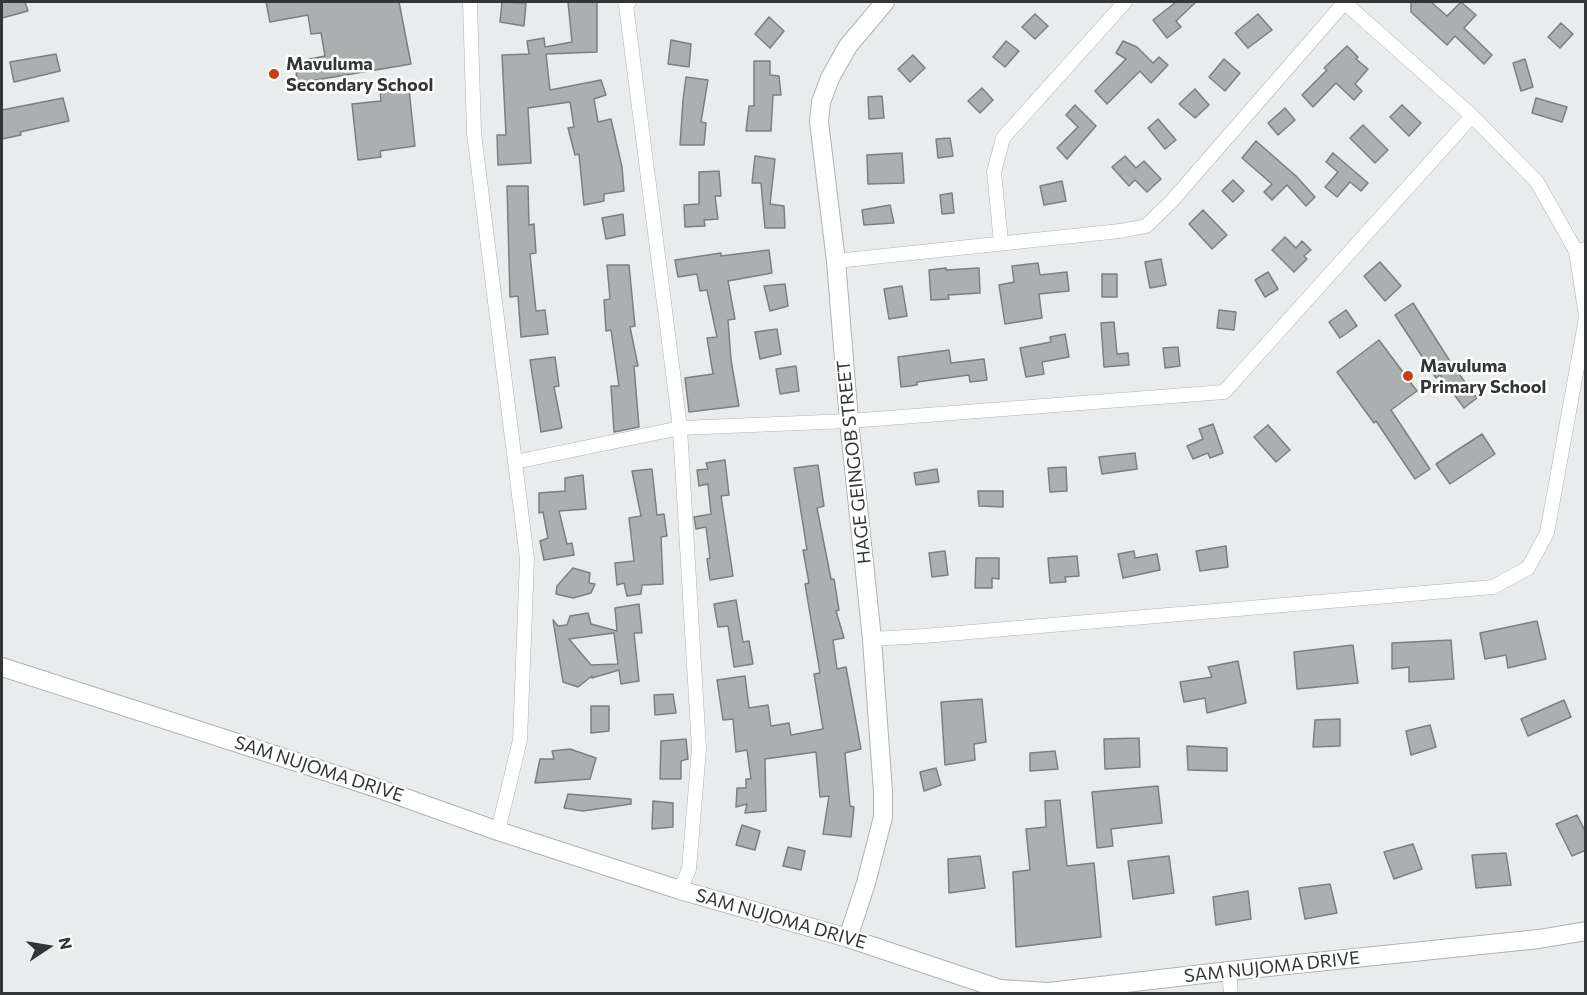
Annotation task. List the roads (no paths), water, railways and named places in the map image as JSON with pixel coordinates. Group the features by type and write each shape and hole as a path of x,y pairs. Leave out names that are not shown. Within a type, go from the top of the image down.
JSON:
{"street":[{"path":"470,2 474,133 527,559 520,740 498,831"},
{"path":"629,2 626,5 680,428 699,749 689,869 680,890"},
{"name":"HAGE GEINGOB STREET","path":"848,938 866,883 883,817 872,639 849,421 836,261 819,134 821,102 830,78 848,46 885,2"},
{"path":"1000,242 994,172 1003,138 1125,2"},
{"path":"836,261 1120,231 1146,226 1171,202 1345,2 1472,116 1537,182 1581,250 1586,317 1546,533 1528,568 1493,587 872,639"},
{"path":"515,462 680,428 849,421 1224,392 1472,116"},
{"name":"SAM NUJOMA DRIVE","path":"2,667 380,789 498,831 680,890 848,938 1000,989 1049,993 1228,971 1539,939 1586,931"},
{"path":"1228,971 1231,993"}],"place":[{"name":"Mavuluma Secondary School","path":"274,74"},
{"name":"Mavuluma Primary School","path":"1408,376"}]}
